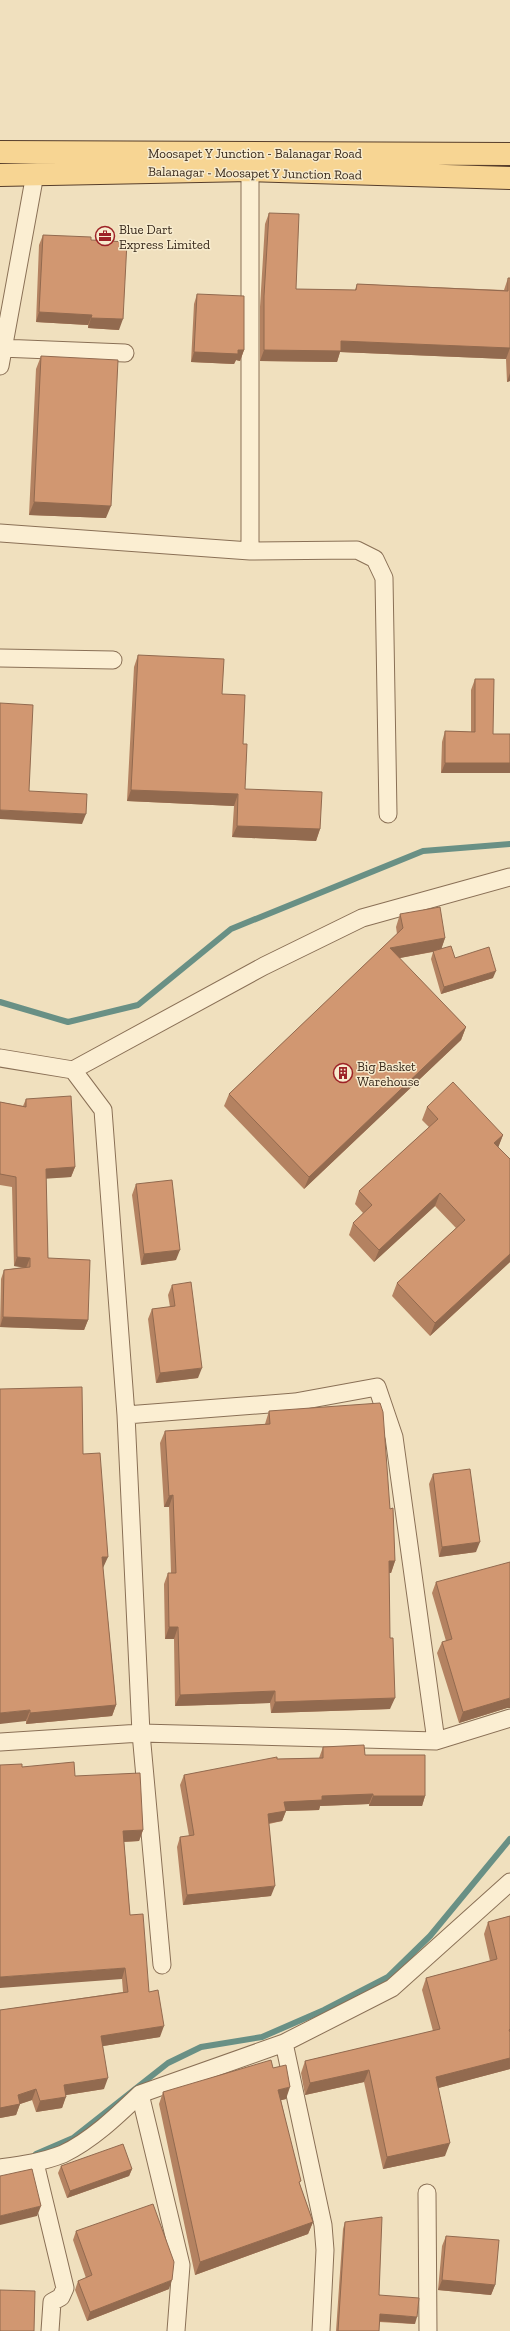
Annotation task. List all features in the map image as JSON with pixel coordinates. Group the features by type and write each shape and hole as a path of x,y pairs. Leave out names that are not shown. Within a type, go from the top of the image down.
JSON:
{"main road":[{"name":"Moosapet Y Junction - Balanagar Road","path":"0,152 510,154"},
{"name":"Balanagar - Moosapet Y Junction Road","path":"0,175 250,170 510,178"}],"street":[{"path":"250,170 250,551"},
{"path":"0,366 2,348 35,174"},
{"path":"2,348 125,353"},
{"path":"0,533 250,551 357,550 375,559 384,578 388,814"},
{"path":"0,658 113,660"},
{"path":"0,1058 73,1070 264,966 362,918 510,877"},
{"path":"73,1070 103,1110 126,1415 141,1733 162,1966"},
{"path":"126,1415 295,1402 377,1387 394,1437 436,1741"},
{"path":"0,1742 141,1733 436,1741 510,1718"},
{"path":"0,2168 35,2163 62,2154 86,2140 140,2094 284,2043 392,1988 510,1882"},
{"path":"284,2043 323,2225 325,2250 321,2331"},
{"path":"140,2094 181,2265 176,2331"},
{"path":"35,2163 65,2288 62,2297 52,2302 50,2331"},
{"path":"427,2193 428,2331"}],"building":[{"path":"269,213 299,214 296,289 356,290 357,284 508,291 508,278 510,278 510,348 341,341 341,351 264,350 264,296"},
{"path":"43,235 91,237 91,240 127,242 123,319 91,318 92,315 39,312"},
{"path":"197,294 244,296 244,350 238,350 238,354 194,352"},
{"path":"41,356 118,360 111,506 34,502"},
{"path":"138,655 224,659 222,694 245,695 243,744 247,744 245,789 322,792 320,829 237,826 238,794 131,790"},
{"path":"475,679 494,679 493,734 510,734 510,763 445,763 445,731 475,732"},
{"path":"0,703 33,705 29,791 87,794 86,814 0,810"},
{"name":"Big Basket Warehouse","path":"440,907 445,938 390,948 466,1027 309,1177 229,1094 403,928 400,914"},
{"path":"451,946 455,958 489,947 496,971 444,987 433,951"},
{"path":"453,1082 503,1135 494,1143 510,1159 510,1254 435,1323 397,1283 465,1220 440,1193 379,1250 353,1223 372,1205 359,1191 438,1119 427,1107"},
{"path":"71,1096 75,1167 46,1169 48,1258 90,1260 88,1320 3,1317 4,1270 30,1267 30,1258 17,1257 16,1177 0,1174 0,1102 26,1107 26,1099"},
{"path":"172,1180 180,1250 144,1254 136,1184"},
{"path":"191,1282 202,1368 160,1373 152,1309 175,1306 172,1285"},
{"path":"82,1387 83,1454 100,1453 108,1557 102,1557 116,1705 30,1713 30,1710 0,1713 0,1389"},
{"path":"380,1403 383,1412 390,1509 393,1508 395,1561 389,1561 390,1638 393,1638 395,1698 275,1702 275,1691 180,1695 178,1627 169,1627 168,1573 176,1573 173,1495 169,1496 165,1431 270,1424 269,1411"},
{"path":"470,1469 480,1542 442,1547 433,1474"},
{"path":"510,1562 510,1698 463,1712 442,1642 452,1639 436,1582"},
{"path":"364,1745 365,1755 425,1755 425,1796 373,1796 373,1794 322,1796 322,1800 284,1802 286,1811 268,1814 275,1886 187,1895 180,1837 194,1835 184,1775 277,1757 277,1759 323,1758 323,1747"},
{"path":"74,1762 75,1776 140,1773 143,1830 123,1831 130,1915 143,1914 149,1992 158,1990 164,2026 101,2036 108,2078 64,2085 66,2097 40,2101 36,2089 18,2095 20,2104 0,2108 0,2010 128,1992 125,1968 0,1977 0,1765 22,1764 22,1767"},
{"path":"510,1916 510,2058 436,2077 450,2143 387,2157 369,2070 310,2083 305,2061 440,2029 426,1978 497,1959 488,1922"},
{"path":"271,2060 273,2068 286,2065 290,2087 278,2090 301,2181 299,2182 313,2222 200,2262 163,2092"},
{"path":"123,2144 132,2169 70,2191 61,2166"},
{"path":"32,2169 41,2206 0,2216 0,2176"},
{"path":"153,2204 174,2262 172,2280 90,2312 78,2281 92,2275 76,2231"},
{"path":"382,2217 379,2295 419,2298 417,2317 380,2314 379,2331 338,2331 345,2222"},
{"path":"446,2236 499,2240 495,2285 442,2280"},
{"path":"0,2290 35,2291 34,2331 0,2331"}],"waterway":[{"path":"0,1002 68,1022 138,1005 231,929 423,851 510,844"},
{"path":"36,2154 73,2138 168,2063 201,2047 262,2037 324,2010 388,1977 430,1936 510,1839"}],"place":[{"name":"Blue Dart Express Limited","path":"105,236"},
{"name":"Big Basket Warehouse","path":"343,1073"}]}
